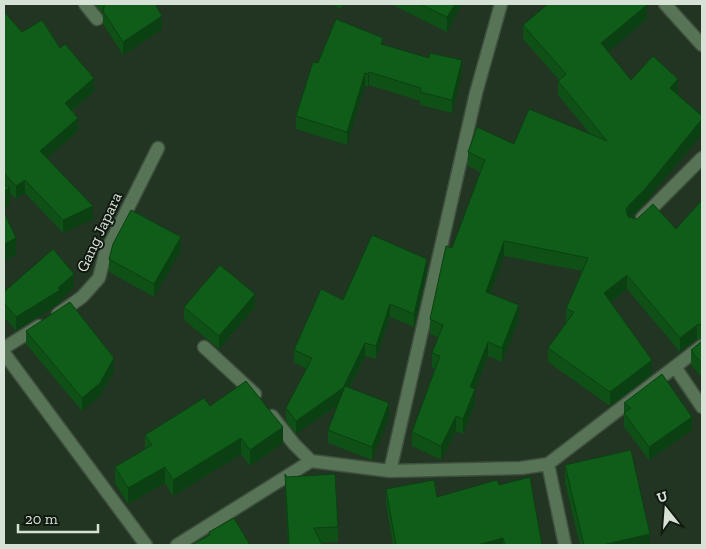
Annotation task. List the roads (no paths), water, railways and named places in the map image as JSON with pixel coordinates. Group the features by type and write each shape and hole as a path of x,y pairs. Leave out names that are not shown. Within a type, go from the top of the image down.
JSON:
{"street":[{"path":"85,4 97,19"},
{"path":"390,472 476,93 500,4"},
{"path":"665,4 702,45"},
{"name":"Gang Japara","path":"4,348 82,297 99,278 105,254 158,148"},
{"path":"634,226 702,158"},
{"path":"204,346 249,387 294,444 311,460 390,472 521,468 548,464 702,346"},
{"path":"4,353 146,545"},
{"path":"675,367 702,407"},
{"path":"178,545 311,460"},
{"path":"548,464 565,545"}]}
